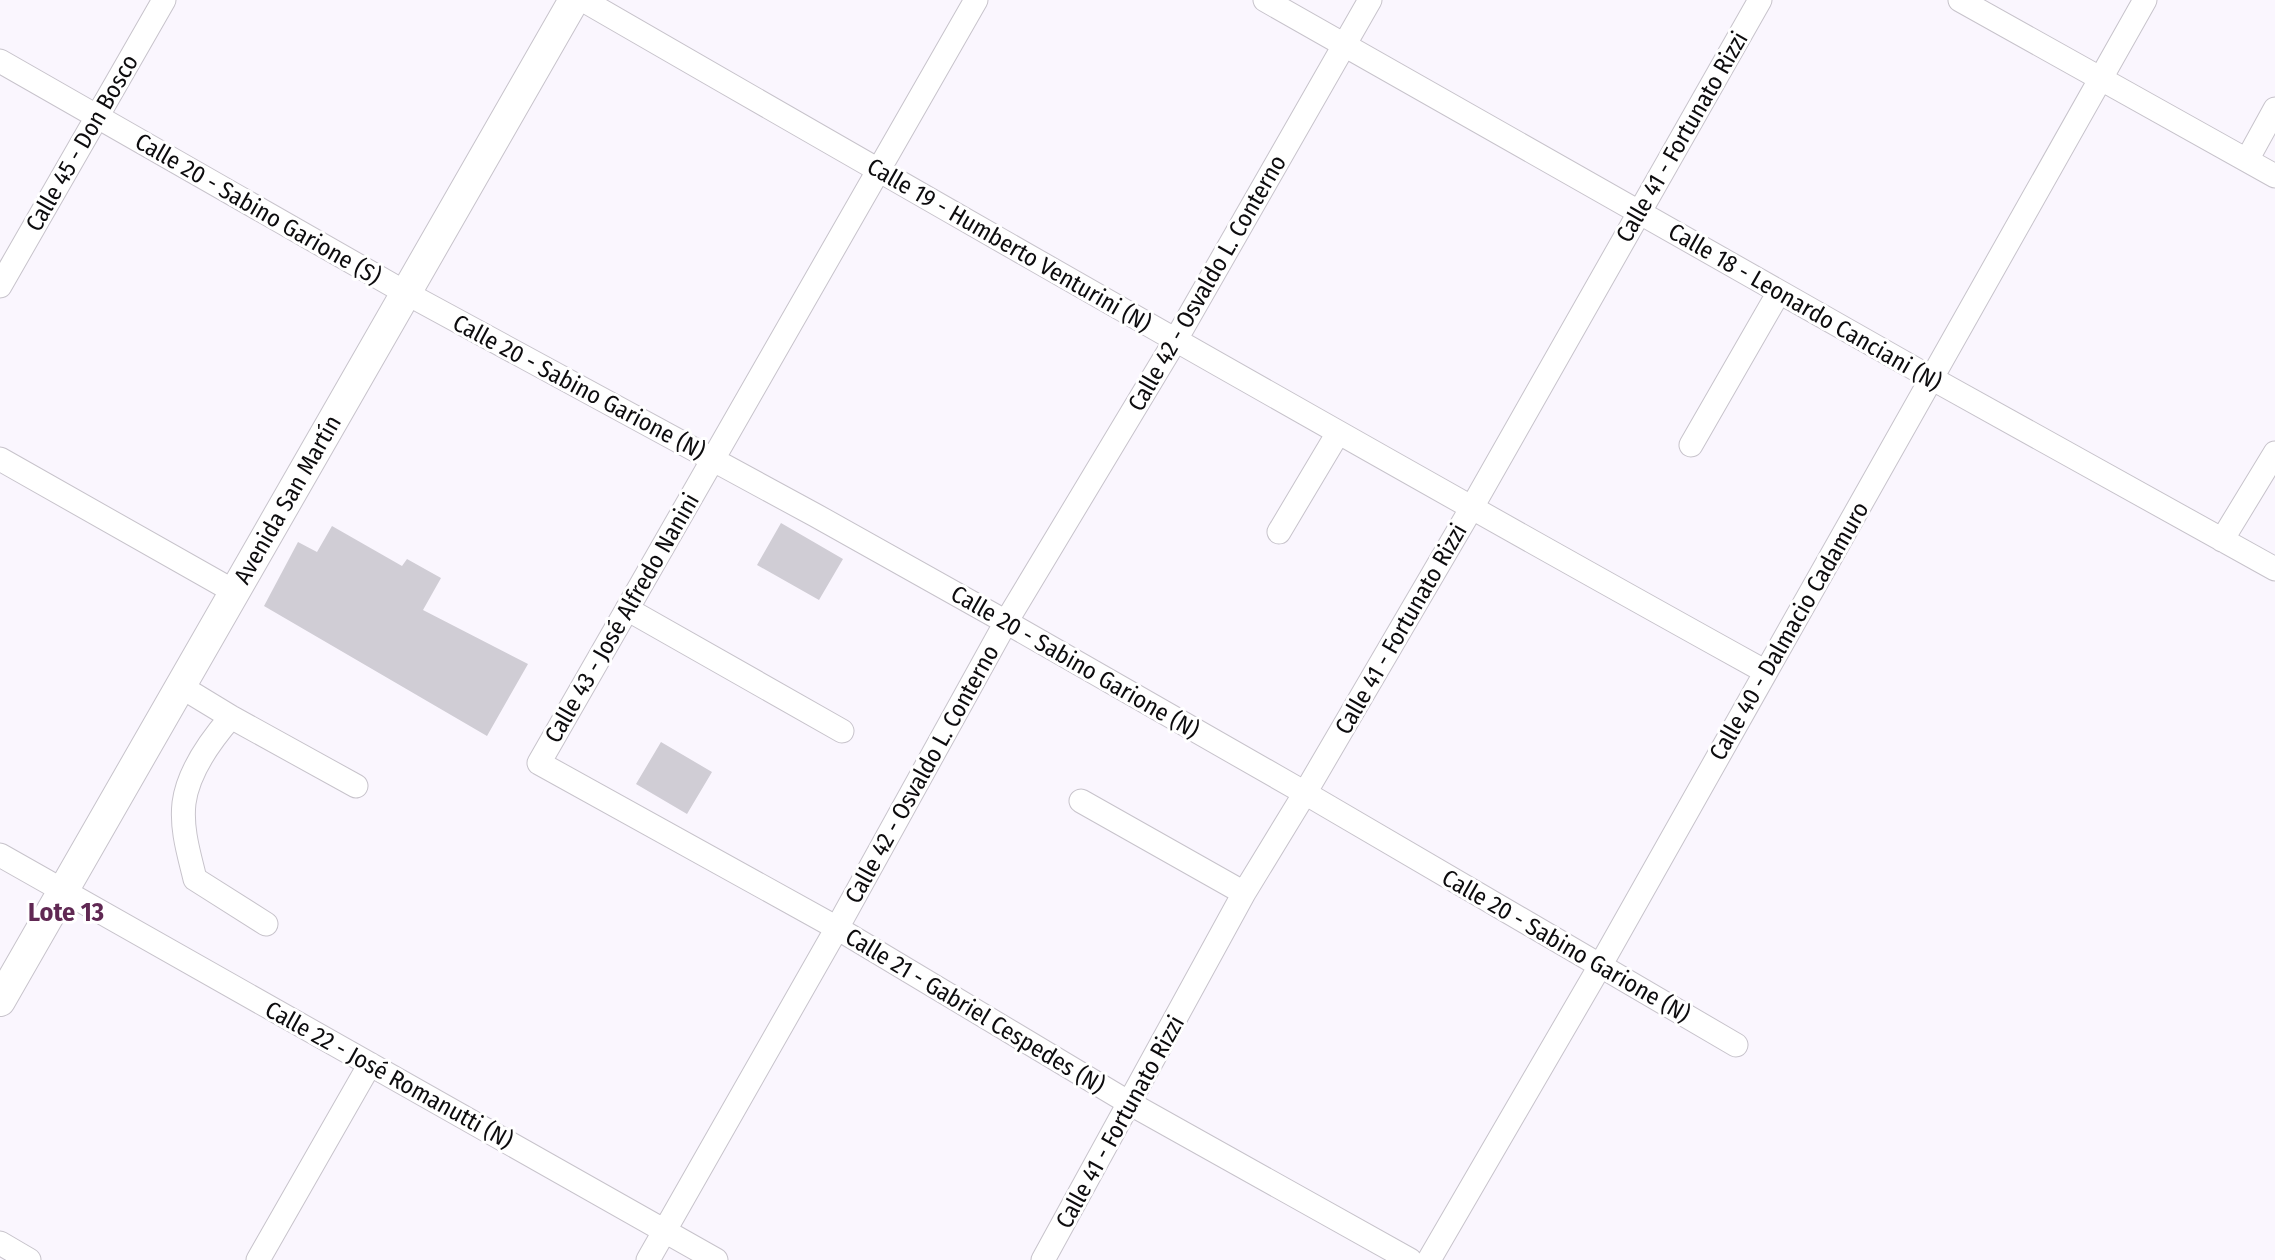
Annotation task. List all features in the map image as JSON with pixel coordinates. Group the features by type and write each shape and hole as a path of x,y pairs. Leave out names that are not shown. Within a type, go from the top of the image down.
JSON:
{"main road":[{"name":"Avenida San Martín","path":"0,1001 574,0"}],"street":[{"name":"Calle 45 - Don Bosco","path":"0,286 164,0"},
{"name":"Calle 19 - Humberto Venturini (N)","path":"583,0 1175,341 1766,672"},
{"name":"Calle 43 - José Alfredo Nanini","path":"539,762 976,0"},
{"name":"Calle 18 - Leonardo Canciani (N)","path":"1265,0 1933,379 2275,569"},
{"name":"Calle 42 - Osvaldo L. Conterno","path":"648,1260 837,928 1006,622 1175,341 1370,0"},
{"name":"Calle 41 - Fortunato Rizzi","path":"1043,1260 1244,893 1306,793 1471,509 1760,0"},
{"path":"1960,0 2275,176"},
{"name":"Calle 40 - Dalmacio Cadamuro","path":"1429,1260 1600,966 2145,0"},
{"name":"Calle 20 - Sabino Garione (S)","path":"0,61 406,293"},
{"path":"2247,160 2275,109"},
{"path":"1691,445 1779,292"},
{"name":"Calle 20 - Sabino Garione (N)","path":"406,293 1006,622 1306,793 1736,1045"},
{"path":"1279,532 1338,433"},
{"path":"2222,540 2275,453"},
{"path":"0,459 234,592"},
{"path":"627,609 842,731"},
{"path":"180,686 356,786"},
{"path":"231,717 217,733 191,780 184,801 187,845 195,879 266,925"},
{"name":"Calle 21 - Gabriel Cespedes (N)","path":"539,762 837,928 1130,1104 1410,1260"},
{"path":"1081,801 1244,893"},
{"name":"Calle 22 - José Romanutti (N)","path":"0,855 716,1260"},
{"path":"258,1260 370,1064"},
{"path":"0,1243 29,1260"}],"building":[{"path":"781,523 843,559 819,600 757,565"},
{"path":"332,526 402,566 407,559 441,578 423,610 528,664 487,736 264,606 298,542 317,552"},
{"path":"661,742 712,772 687,814 636,784"}],"district":[{"name":"Lote 13","path":"66,912"}]}
